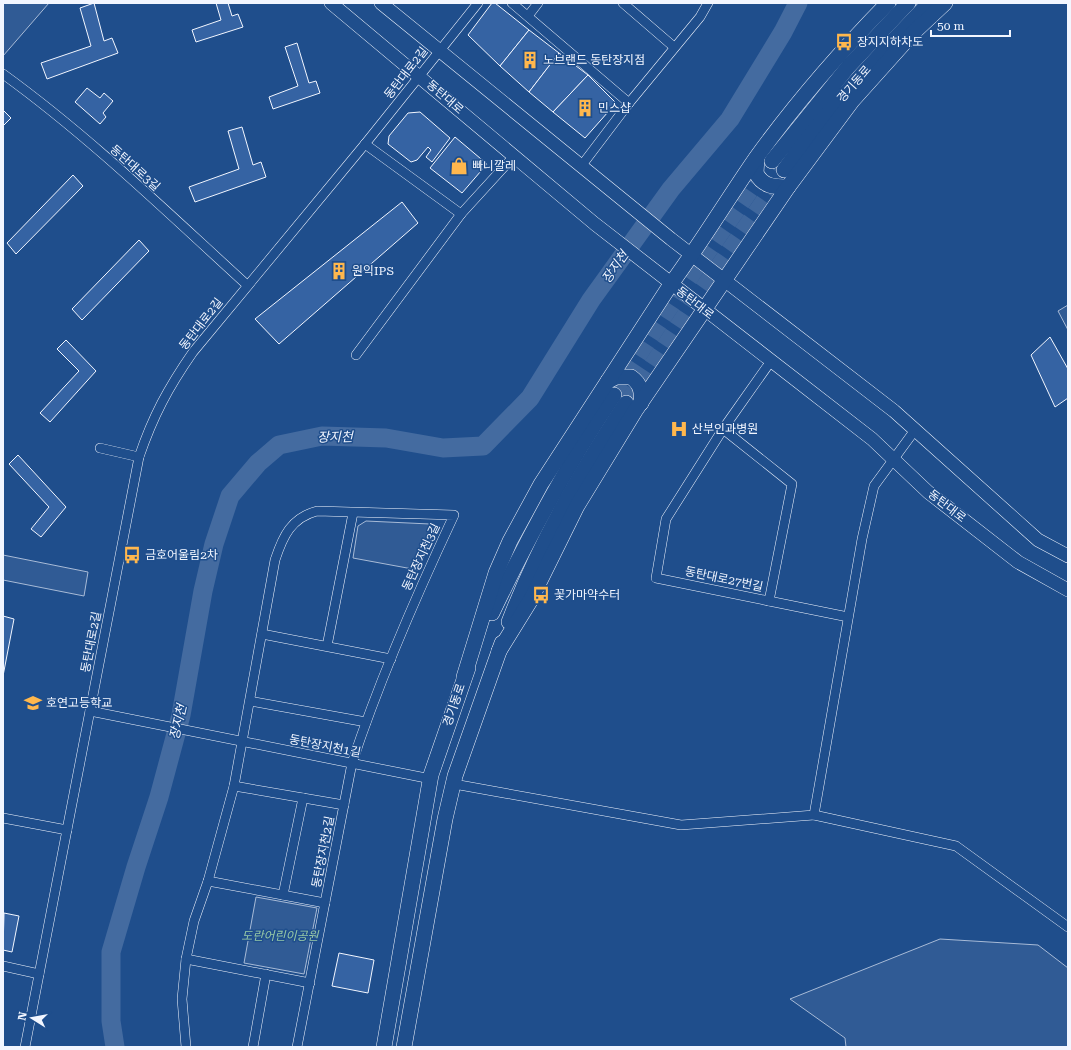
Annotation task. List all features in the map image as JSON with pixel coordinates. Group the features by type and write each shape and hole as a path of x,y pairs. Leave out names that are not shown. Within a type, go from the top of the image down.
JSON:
{"main road":[{"name":"동탄대로","path":"331,3 595,224 872,439 928,492 1018,562 1068,590"},
{"path":"381,3 582,165 671,239 894,411 1038,540 1068,556"},
{"path":"464,677 496,573 510,541 541,484 671,284 757,158 809,92 888,3"},
{"name":"경기동로","path":"908,3 848,68 778,166 808,136 884,49 929,3"},
{"path":"627,400 704,310 788,187 852,101 913,33 945,3"},
{"path":"757,158 756,173 763,182 768,185 788,187"},
{"path":"608,381 616,377 632,377 640,387 642,394 627,400"},
{"name":"경기동로","path":"404,1047 445,819 454,784 499,651 530,601 627,400"},
{"name":"경기동로","path":"384,1047 431,779 464,677 484,630 525,544 562,476 627,400"}],"street":[{"name":"동탄대로2길","path":"24,1047 139,458 148,430 169,387 193,352 247,285 366,144 439,50 478,3"},
{"path":"512,3 629,103"},
{"path":"528,16 538,3"},
{"path":"623,3 674,47"},
{"path":"582,165 629,103 700,17 708,3"},
{"name":"동탄대로3길","path":"3,74 29,93 114,164 247,285"},
{"path":"366,144 461,214"},
{"path":"356,355 461,214 514,156"},
{"name":"동탄대로27번길","path":"723,430 792,484 769,601 656,578 666,519 723,430 771,362"},
{"path":"814,815 862,539 874,486 915,430"},
{"path":"100,448 139,458"},
{"name":"동탄장지천3길","path":"243,741 275,560 281,542 292,526 305,515 317,511 454,515 420,587 366,722 352,763"},
{"path":"327,646 353,513"},
{"path":"769,601 848,617"},
{"path":"262,634 392,659"},
{"path":"250,701 366,722"},
{"name":"동탄장지천1길","path":"90,711 431,779"},
{"path":"186,1047 182,999 186,959 197,910 208,881 234,786 243,741"},
{"name":"동탄장지천2길","path":"297,1047 352,763"},
{"path":"454,784 680,825 814,815 956,846 1068,927"},
{"name":"동탄장지천2길","path":"234,786 344,805"},
{"path":"284,895 303,798"},
{"path":"3,818 67,830"},
{"name":"동탄장지천2길","path":"208,881 325,903"},
{"path":"186,959 310,983"},
{"path":"3,966 39,974"},
{"path":"253,1047 266,974"}],"shaded area":[{"path":"3,3 49,3 3,56"},
{"path":"1068,305 1068,330 1058,311"},
{"path":"366,521 430,524 434,532 418,570 353,558 358,526"},
{"path":"3,555 88,572 84,596 3,580"},
{"name":"도란어린이공원","path":"256,897 317,908 304,974 244,963"},
{"path":"940,939 1038,945 1068,968 1068,1047 846,1047 845,1038 790,999"}],"building":[{"path":"94,3 104,41 112,38 118,53 47,79 41,63 91,46 80,8"},
{"path":"216,3 228,3 232,16 238,14 243,27 196,42 192,30 221,20"},
{"path":"492,3 495,3 529,30 500,66 468,35"},
{"name":"노브랜드 동탄장지점","path":"529,30 559,53 529,92 500,66"},
{"path":"297,43 309,83 316,81 320,93 273,109 269,97 298,86 285,47"},
{"path":"559,53 588,75 553,112 529,92"},
{"name":"민스샵","path":"588,75 616,103 585,138 553,112"},
{"path":"87,88 100,98 104,93 113,101 103,113 106,117 100,124 75,102"},
{"path":"3,110 11,118 3,126"},
{"path":"420,112 450,138 432,162 426,157 431,150 428,147 417,160 411,162 388,144 389,136 408,113"},
{"path":"242,127 253,165 261,162 266,177 195,202 189,187 239,169 228,131"},
{"path":"455,137 487,164 462,193 430,168"},
{"path":"73,175 83,186 16,254 7,243"},
{"name":"원익IPS","path":"402,202 418,223 279,344 255,319"},
{"path":"139,240 149,251 82,320 72,309"},
{"path":"1050,337 1068,369 1068,398 1055,407 1031,355"},
{"path":"66,340 96,371 50,422 40,413 79,371 57,349"},
{"path":"18,455 66,507 41,537 31,529 49,507 9,464"},
{"path":"3,616 14,619 3,676"},
{"path":"4,913 19,916 12,952 3,950"},
{"path":"339,953 374,960 368,993 332,986"}],"waterway":[{"name":"장지천","path":"115,1047 111,1021 111,952 136,867 159,797 181,715 203,591 214,544 230,496 258,463 279,445 322,436 386,438 443,448 483,446 530,398 591,300 671,189 730,119 783,32 798,3"}],"tunnel":[{"path":"614,395 680,294 772,161"},
{"path":"626,403 693,301 784,170"}],"place":[{"name":"장지지하차도","path":"844,42"},
{"name":"노브랜드 동탄장지점","path":"530,60"},
{"name":"민스샵","path":"585,108"},
{"name":"빠니깔레","path":"459,166"},
{"name":"원익IPS","path":"339,271"},
{"name":"산부인과병원","path":"679,429"},
{"name":"금호어울림2차","path":"132,555"},
{"name":"꽃가마약수터","path":"541,595"},
{"name":"호연고등학교","path":"33,703"}]}
